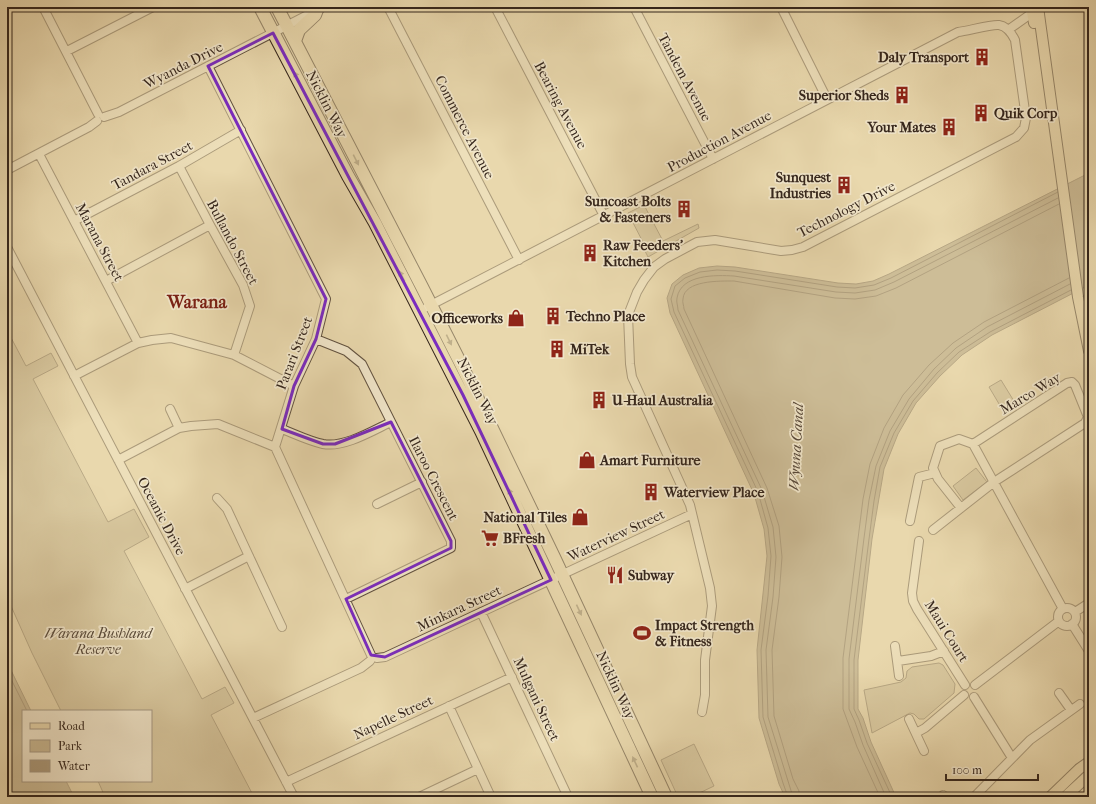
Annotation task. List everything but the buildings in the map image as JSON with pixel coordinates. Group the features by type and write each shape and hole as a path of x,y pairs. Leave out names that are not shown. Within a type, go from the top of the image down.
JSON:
{"highway":[{"name":"Nicklin Way","path":"260,7 348,176 375,223 481,431 652,797"},
{"name":"Nicklin Way","path":"277,7 431,305 562,575 666,797"},
{"path":"295,41 299,30 320,9"}],"main road":[{"path":"1034,9 1047,76 1078,297 1089,351"},
{"path":"1050,797 1079,769 1089,762"},
{"path":"1065,797 1089,775"}],"street":[{"path":"44,7 100,117"},
{"path":"67,51 153,7"},
{"name":"Commerce Avenue","path":"388,7 519,260"},
{"name":"Bearing Avenue","path":"495,7 604,216"},
{"name":"Tandem Avenue","path":"634,7 713,159"},
{"path":"780,7 827,99"},
{"name":"Wyanda Drive","path":"7,170 89,127 100,117 119,112 320,9"},
{"path":"1008,30 1034,9"},
{"name":"Production Avenue","path":"419,311 958,32 999,25 1008,30"},
{"name":"Technology Drive","path":"702,712 706,695 705,660 712,606 710,588 687,498 632,377 628,315 631,304 644,280 654,267 665,259 697,242 715,240 781,251 803,247 1016,137 1024,128 1026,118 1015,40 1008,30"},
{"name":"Parari Street","path":"208,66 326,299 316,339 294,386 282,429 275,447"},
{"name":"Tandara Street","path":"74,221 179,166 241,130"},
{"name":"Marana Street","path":"39,154 138,343"},
{"name":"Bullando Street","path":"179,166 243,285 250,306 234,355"},
{"path":"106,281 210,225"},
{"name":"Oceanic Drive","path":"7,247 294,797"},
{"path":"74,376 138,343 171,338 234,355 294,386"},
{"name":"Ilaroo Crescent","path":"316,339 346,351 362,364 451,541 451,548 346,599"},
{"name":"Marco Way","path":"973,444 1067,383 1072,382 1075,385 1088,417 1085,423 994,482"},
{"path":"170,409 179,428"},
{"path":"282,429 324,444 335,444 347,442 391,422"},
{"path":"118,460 179,428 218,424 275,447 373,658"},
{"path":"962,508 938,479 933,468 940,446 959,439 973,444 1063,609"},
{"path":"910,521 919,477 935,473"},
{"path":"377,504 422,482"},
{"path":"933,530 994,482"},
{"path":"217,498 227,509 282,627"},
{"name":"Waterview Street","path":"550,580 692,514"},
{"name":"Maui Court","path":"919,540 912,593 913,601 965,685"},
{"path":"186,589 249,556"},
{"name":"Minkara Street","path":"253,718 361,668 373,658 385,656 550,580"},
{"path":"1075,612 1089,603"},
{"path":"1068,608 1075,612 1075,620 1072,624 1064,625 1059,620 1059,613 1063,609 1068,608"},
{"name":"Mulgani Street","path":"481,612 568,797"},
{"path":"975,686 1059,620"},
{"path":"1072,624 1089,651"},
{"path":"895,646 899,676"},
{"path":"898,661 931,656 944,651"},
{"name":"Napelle Street","path":"286,782 512,677"},
{"path":"964,695 963,689 965,685 971,684 975,686"},
{"path":"974,697 977,692 975,686"},
{"path":"1059,693 1071,710"},
{"path":"964,695 970,698 974,697"},
{"path":"916,733 925,728 964,695"},
{"path":"974,697 1012,758"},
{"path":"974,797 1030,740 1080,704"},
{"path":"449,706 491,797"},
{"path":"909,719 924,751"},
{"path":"419,797 478,769"}],"highlighted area":[{"path":"273,33 463,395 551,580 385,657 371,655 346,599 451,548 451,541 391,422 335,444 323,444 282,429 294,386 316,339 326,299 208,66"}],"green space":[{"path":"644,205 663,241 698,224 699,228 648,257 645,251 647,250 628,213"},
{"name":"Warana Bushland Reserve","path":"7,330 26,366 51,353 58,366 33,379 108,522 134,509 149,537 124,551 202,699 225,687 234,703 211,715 254,797 105,797 98,782 152,782 152,710 60,710 32,653 7,597"},
{"path":"1001,380 1017,406 1005,414 989,387"},
{"path":"976,468 987,482 963,500 953,486"},
{"path":"939,663 943,665 955,684 954,693 924,719 919,719 914,714 910,713 872,733 864,690 901,682 906,678 907,671 912,667"},
{"path":"694,744 714,786 691,797 678,797 661,760"}],"water":[{"name":"Wyuna Canal","path":"1089,173 1089,285 992,335 962,355 940,376 916,403 898,434 884,469 872,539 858,660 858,709 896,797 785,797 779,784 759,718 757,650 767,556 764,529 754,494 670,313 667,298 672,284 683,275 699,268 717,266 735,267 838,283 856,284 873,281"},
{"path":"7,662 31,710 22,710 22,782 66,782 74,797 7,797"}],"place":[{"name":"Daly Transport","path":"982,57"},
{"name":"Superior Sheds","path":"902,95"},
{"name":"Quik Corp","path":"981,113"},
{"name":"Your Mates","path":"949,127"},
{"name":"Sunquest Industries","path":"844,185"},
{"name":"Suncoast Bolts & Fasteners","path":"684,209"},
{"name":"Raw Feeders' Kitchen","path":"590,253"},
{"name":"Techno Place","path":"553,316"},
{"name":"Officeworks","path":"516,318"},
{"name":"MiTek","path":"557,349"},
{"name":"U-Haul Australia","path":"599,400"},
{"name":"Amart Furniture","path":"587,460"},
{"name":"Waterview Place","path":"651,492"},
{"name":"National Tiles","path":"580,517"},
{"name":"BFresh","path":"490,538"},
{"name":"Subway","path":"615,575"},
{"name":"Impact Strength & Fitness","path":"642,633"}],"district":[{"name":"Warana","path":"197,302"}]}
